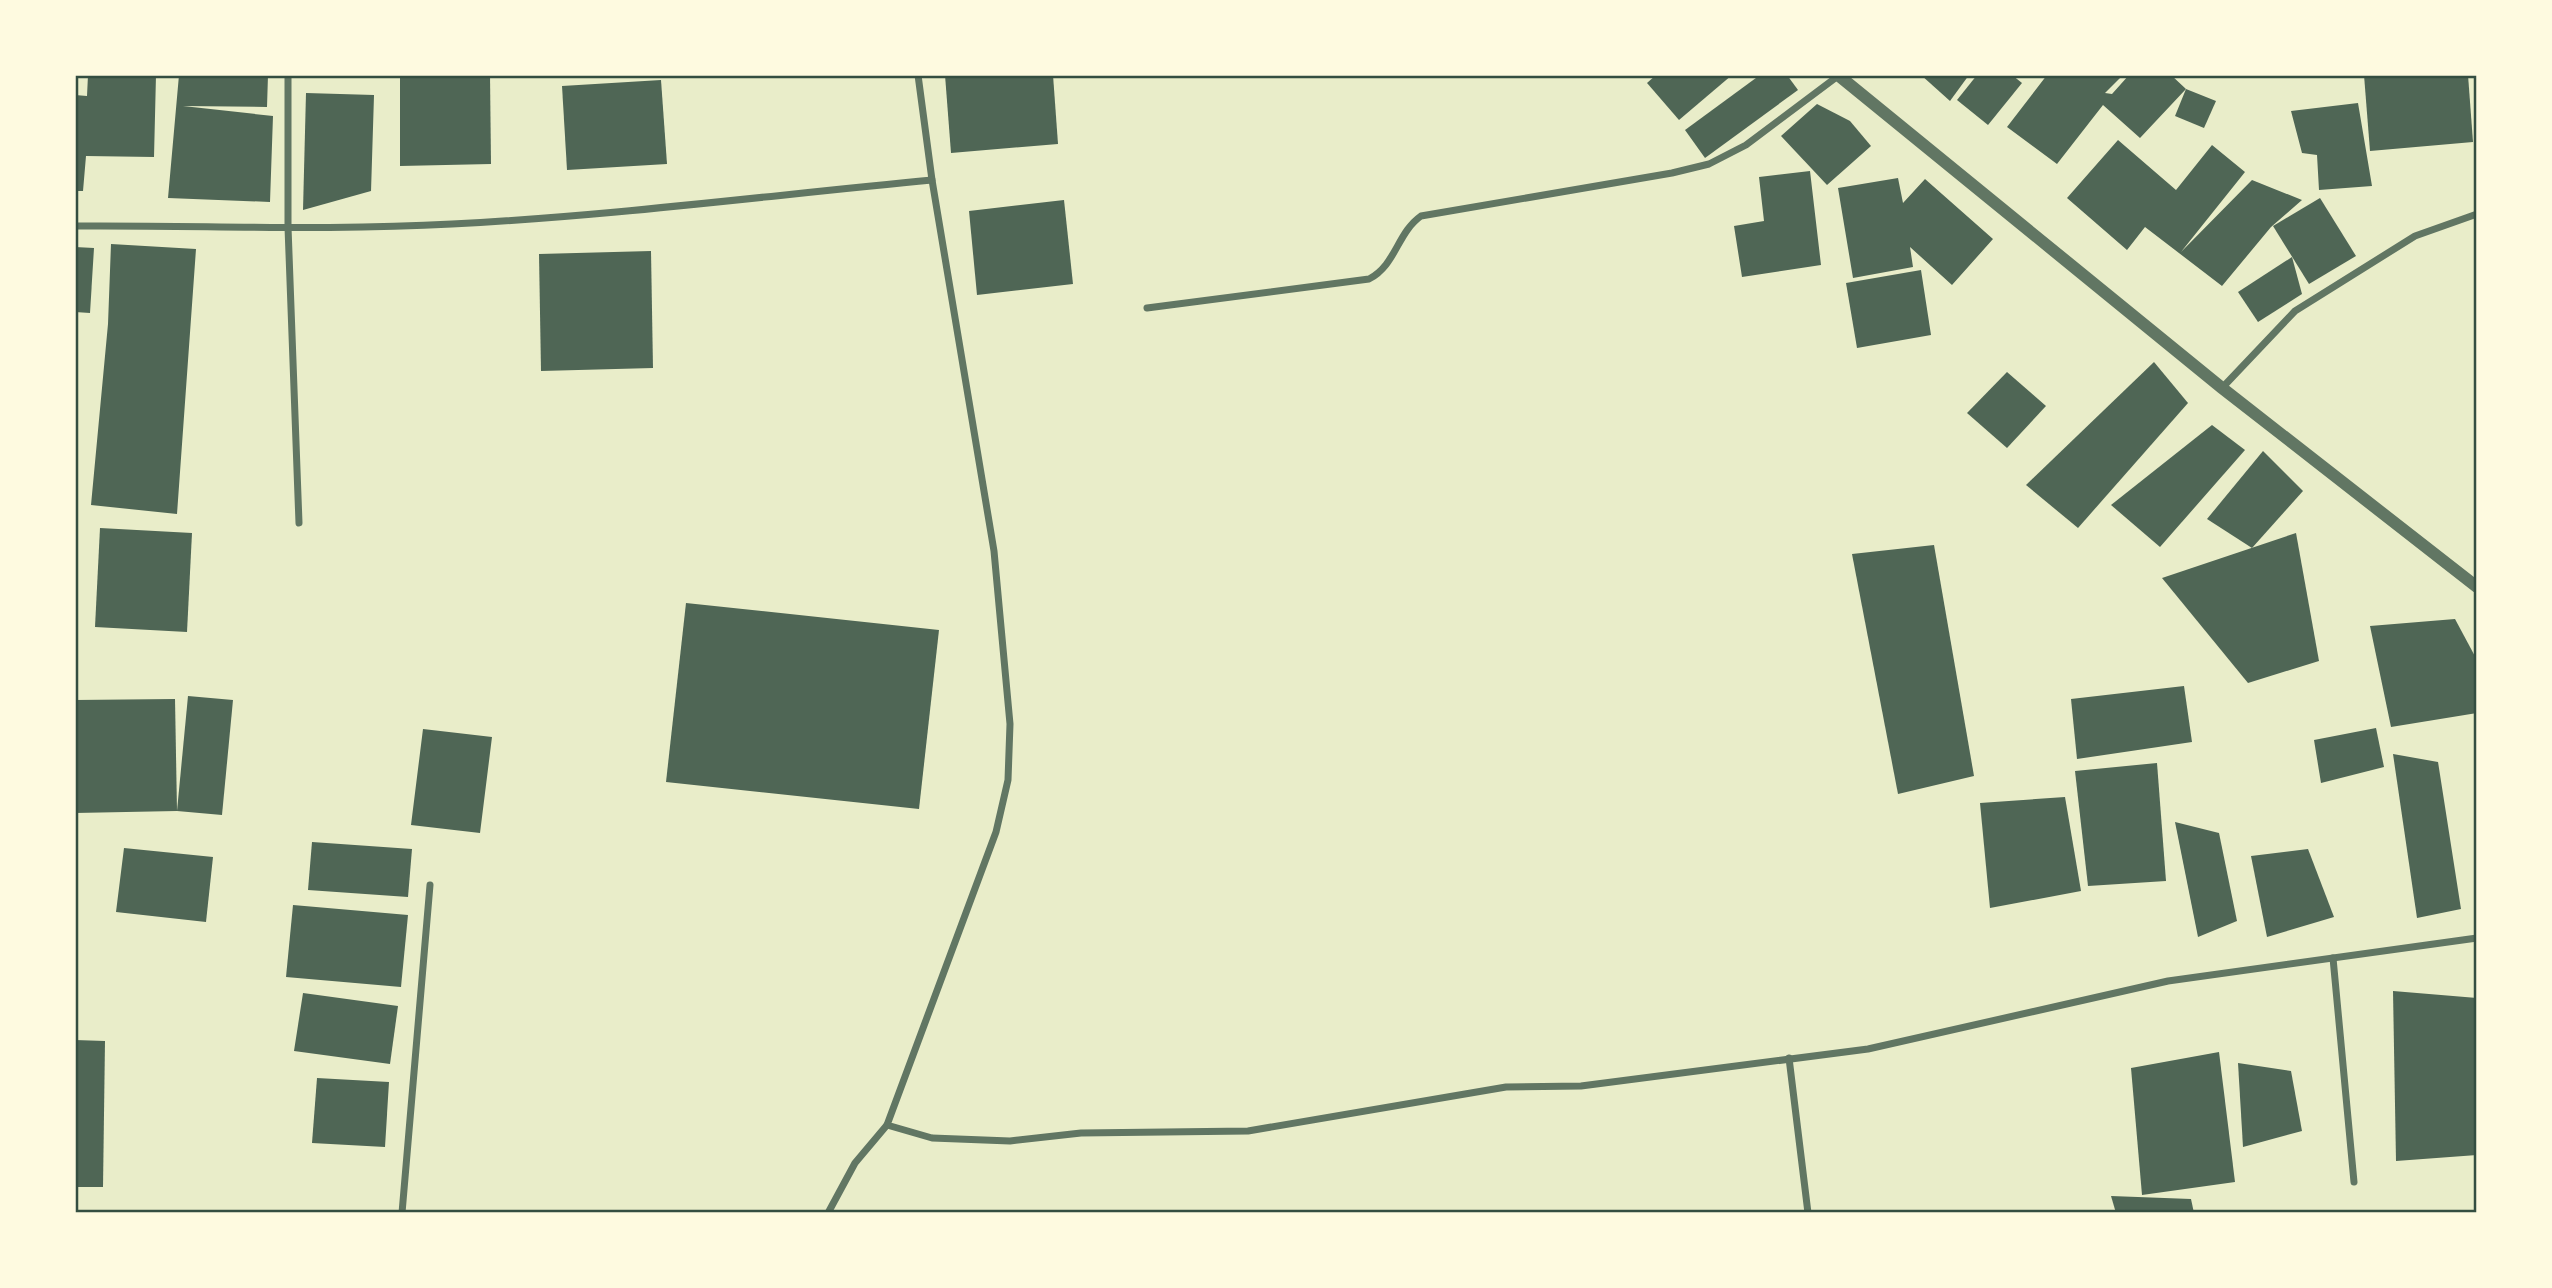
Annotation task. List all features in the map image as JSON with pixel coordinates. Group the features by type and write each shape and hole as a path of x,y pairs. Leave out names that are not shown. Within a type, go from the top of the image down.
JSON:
{"street":[{"path":"288,75 288,227 299,523"},
{"path":"828,1213 855,1163 887,1125 996,832 1008,780 1010,724 994,551 932,180 918,75"},
{"path":"1147,308 1369,279 1389,263 1410,224 1421,216 1672,173 1709,164 1746,145 1838,75 2222,388 2477,587"},
{"path":"75,226 355,228 455,224 700,204 932,180"},
{"path":"2222,388 2295,311 2415,236 2477,214"},
{"path":"402,1213 430,886"},
{"path":"887,1125 932,1138 1010,1141 1081,1133 1248,1130 1506,1087 1581,1086 1868,1049 2168,981 2477,938"},
{"path":"2333,958 2354,1182"},
{"path":"1789,1058 1808,1213"}],"building":[{"path":"88,75 156,75 154,157 86,156 83,191 75,191 75,95 87,96"},
{"path":"179,75 268,75 267,107 183,106 273,116 270,202 168,198"},
{"path":"400,75 490,75 491,164 400,166"},
{"path":"945,75 1053,75 1058,144 951,153"},
{"path":"1656,75 1732,75 1679,120 1647,83"},
{"path":"1760,75 1787,75 1798,90 1705,158 1685,130"},
{"path":"1921,75 1969,75 1950,101"},
{"path":"1977,75 2012,75 2022,83 1988,125 1957,100"},
{"path":"2047,75 2123,75 2105,93 2112,94 2129,75 2171,75 2186,89 2140,138 2103,105 2057,164 2007,127"},
{"path":"2364,75 2468,75 2473,142 2370,151"},
{"path":"661,80 667,164 567,170 562,86"},
{"path":"2186,89 2216,101 2204,128 2175,116"},
{"path":"306,93 374,95 371,191 303,210"},
{"path":"2358,103 2372,186 2319,190 2317,155 2302,153 2291,111"},
{"path":"1817,104 1850,121 1871,146 1827,185 1781,136"},
{"path":"2118,140 2176,190 2212,145 2245,172 2181,252 2252,180 2302,200 2271,227 2222,286 2145,227 2127,250 2067,198"},
{"path":"1810,171 1821,265 1742,277 1734,226 1764,221 1759,177"},
{"path":"1898,178 1903,203 1925,179 1993,239 1952,285 1910,247 1913,267 1853,278 1838,188"},
{"path":"2320,198 2356,256 2309,284 2273,226"},
{"path":"1064,200 1073,284 977,295 969,211"},
{"path":"111,244 196,249 177,514 91,505 108,324"},
{"path":"75,247 94,248 90,313 75,312"},
{"path":"651,251 653,368 541,371 539,254"},
{"path":"2292,257 2302,294 2258,322 2238,292"},
{"path":"1921,270 1931,335 1857,348 1846,283"},
{"path":"2154,362 2188,403 2078,528 2026,485"},
{"path":"2007,372 2046,406 2007,448 1967,413"},
{"path":"2212,425 2245,450 2160,547 2111,505"},
{"path":"2263,451 2303,491 2252,548 2207,519"},
{"path":"100,528 192,533 187,632 95,627"},
{"path":"2296,533 2319,661 2248,683 2162,578"},
{"path":"1934,545 1974,776 1898,794 1852,554"},
{"path":"686,603 939,630 919,809 666,782"},
{"path":"2455,619 2477,660 2477,713 2391,727 2370,626"},
{"path":"2184,686 2192,742 2077,759 2071,699"},
{"path":"188,696 233,700 222,815 177,811"},
{"path":"175,699 177,811 75,813 75,700"},
{"path":"2376,728 2384,767 2321,783 2314,740"},
{"path":"423,729 492,737 480,833 411,825"},
{"path":"2393,754 2438,762 2461,909 2417,918"},
{"path":"2157,763 2166,881 2088,886 2075,771"},
{"path":"2065,797 2081,891 1990,908 1980,803"},
{"path":"2175,822 2219,833 2237,921 2198,937"},
{"path":"312,842 412,849 408,897 308,890"},
{"path":"124,848 213,857 206,922 116,912"},
{"path":"2308,849 2334,917 2267,937 2251,856"},
{"path":"293,905 408,915 401,987 286,977"},
{"path":"2393,991 2477,998 2477,1155 2396,1161"},
{"path":"303,993 398,1006 390,1064 294,1051"},
{"path":"75,1040 105,1041 103,1187 75,1187"},
{"path":"2219,1052 2235,1182 2142,1195 2131,1068"},
{"path":"2238,1063 2291,1071 2302,1131 2243,1147"},
{"path":"317,1078 389,1082 385,1147 312,1143"},
{"path":"2111,1196 2191,1199 2194,1213 2116,1213"}]}
